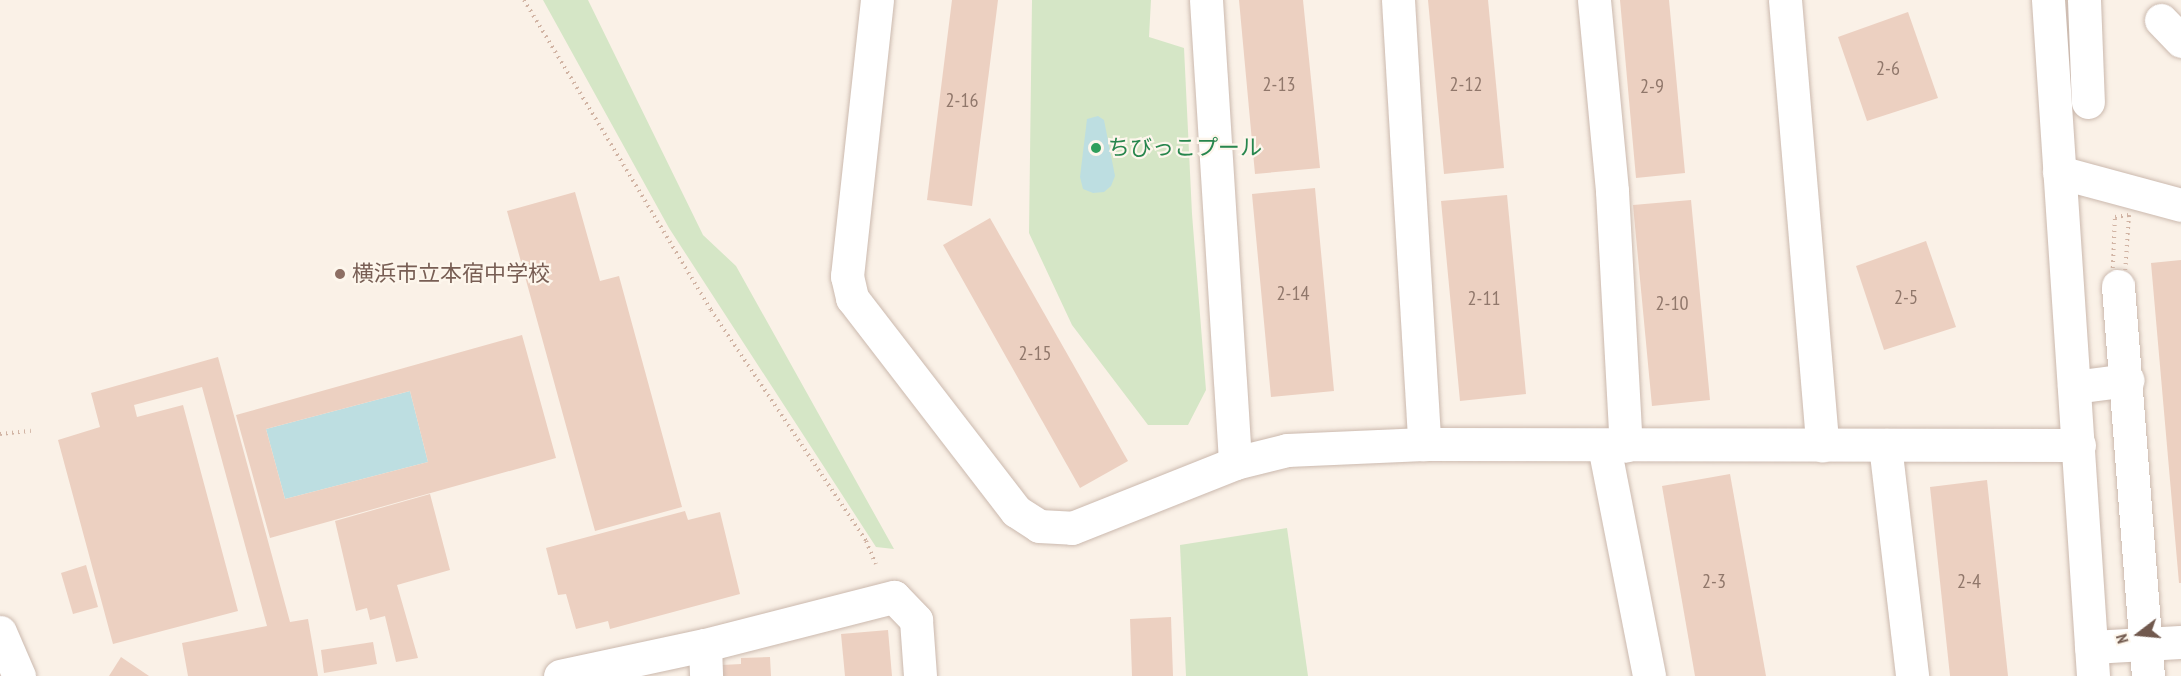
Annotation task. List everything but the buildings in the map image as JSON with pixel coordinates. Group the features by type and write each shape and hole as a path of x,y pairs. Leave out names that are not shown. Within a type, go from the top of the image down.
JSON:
{"street":[{"path":"877,0 847,276 852,298 1016,511 1039,526 1072,528 1235,464 1287,450 1424,444 2079,445"},
{"path":"1206,0 1235,464"},
{"path":"1398,0 1424,444"},
{"path":"1594,0 1612,191 1615,446 1649,676"},
{"path":"1785,0 1822,445"},
{"path":"2048,0 2092,661 2146,644 2181,642"},
{"path":"2084,0 2088,102"},
{"path":"2059,172 2181,205"},
{"path":"2118,286 2148,676"},
{"path":"2074,387 2126,367"},
{"path":"1885,445 1912,676"},
{"path":"560,676 706,660 894,597 916,620 920,676"},
{"path":"0,632 19,676"}],"path":[{"path":"524,0 711,310 866,541 894,597"},
{"path":"0,434 31,431"}],"green space":[{"path":"543,0 588,0 703,235 736,266 894,549 876,547 669,228"},
{"path":"1032,0 1151,0 1149,37 1184,48 1192,214 1206,390 1188,425 1148,425 1072,325 1029,233"},
{"path":"1287,528 1308,676 1186,676 1180,545"}],"water":[{"name":"ちびっこプール","path":"1098,116 1104,120 1115,176 1111,186 1104,192 1093,193 1083,189 1080,177 1087,119"},
{"path":"410,391 428,462 285,499 266,429"}],"place":[{"name":"ちびっこプール","path":"1096,148"},
{"name":"横浜市立本宿中学校","path":"340,274"}]}
